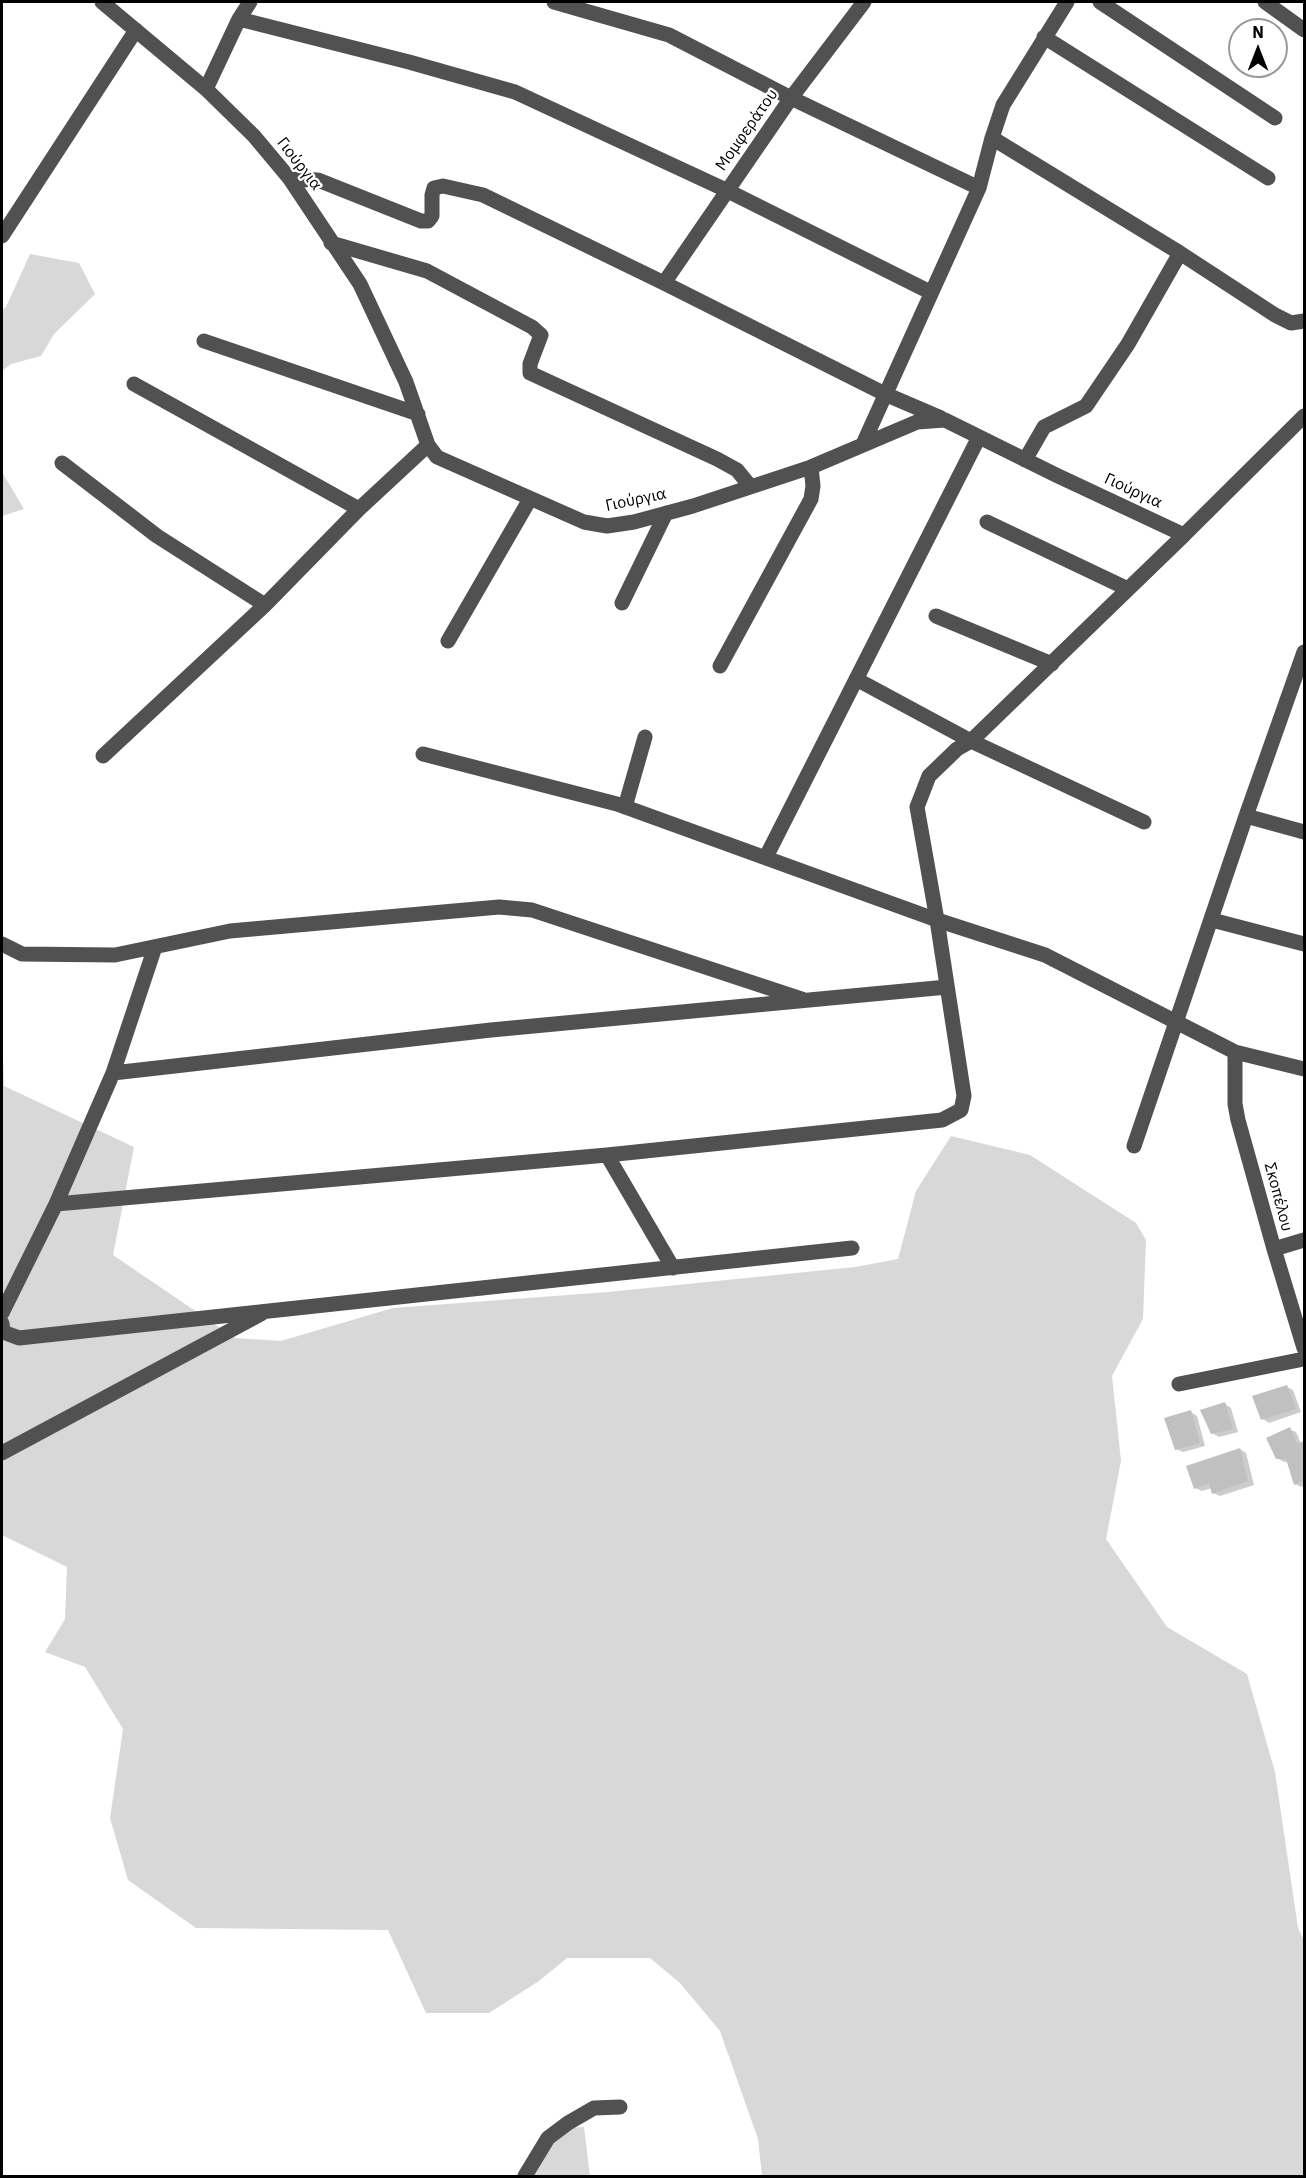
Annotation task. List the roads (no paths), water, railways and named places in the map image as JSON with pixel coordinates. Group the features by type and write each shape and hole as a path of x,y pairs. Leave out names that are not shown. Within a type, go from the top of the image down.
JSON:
{"street":[{"name":"Γιούργια","path":"102,2 206,89 254,136 290,179 360,284 406,382 428,445 437,457 584,522 607,526 634,522 693,506 811,466 917,422 945,420 1184,535"},
{"path":"206,89 239,19 250,2"},
{"path":"554,2 669,35 791,98 979,188"},
{"name":"Μομφεράτου","path":"664,283 791,98 864,2"},
{"path":"863,444 979,188 1003,105 1067,2"},
{"path":"1100,2 1275,118"},
{"path":"1265,2 1305,30"},
{"path":"239,19 409,62 515,92 726,190 930,292"},
{"path":"2,236 136,30"},
{"path":"1044,37 1268,178"},
{"path":"992,138 1180,253 1275,315 1291,323 1305,321"},
{"path":"290,179 318,180 421,221 428,221 432,216 434,188 442,186 483,195 885,394 945,420"},
{"path":"331,243 427,271 532,327 541,334 530,364 530,373 717,459 737,470 750,486"},
{"path":"1025,460 1044,427 1086,406 1128,344 1180,253"},
{"path":"204,341 418,414"},
{"path":"134,384 359,509"},
{"path":"56,1204 607,1155 942,1120 961,1110 964,1096 917,807 929,776 957,749 971,741 1052,664 1305,416"},
{"path":"766,857 979,437"},
{"path":"103,756 265,605 359,509 428,445"},
{"path":"62,463 157,536 265,605"},
{"path":"720,666 811,499 813,486 811,466"},
{"path":"448,641 530,499"},
{"path":"622,603 666,513"},
{"path":"987,522 1128,589"},
{"path":"936,616 1052,664"},
{"path":"1134,1146 1246,816 1305,652"},
{"path":"856,679 971,741 1144,822"},
{"path":"625,807 645,738"},
{"path":"423,754 625,807 937,920 1046,955 1235,1052 1305,1070"},
{"path":"1246,816 1305,832"},
{"path":"2,944 22,954 115,955 230,931 499,907 532,910 808,1001"},
{"path":"1212,920 1305,944"},
{"path":"2,1312 56,1204 113,1073 154,947"},
{"path":"113,1073 491,1030 947,987"},
{"name":"Σκοπέλου","path":"1235,1052 1235,1104 1274,1249 1305,1348"},
{"path":"607,1155 673,1268"},
{"path":"1274,1249 1305,1240"},
{"path":"2,1323 3,1332 19,1338 852,1248"},
{"path":"2,1453 268,1310"},
{"path":"1179,1384 1305,1359"},
{"path":"525,2176 548,2138 568,2123 594,2108 620,2107"}]}
